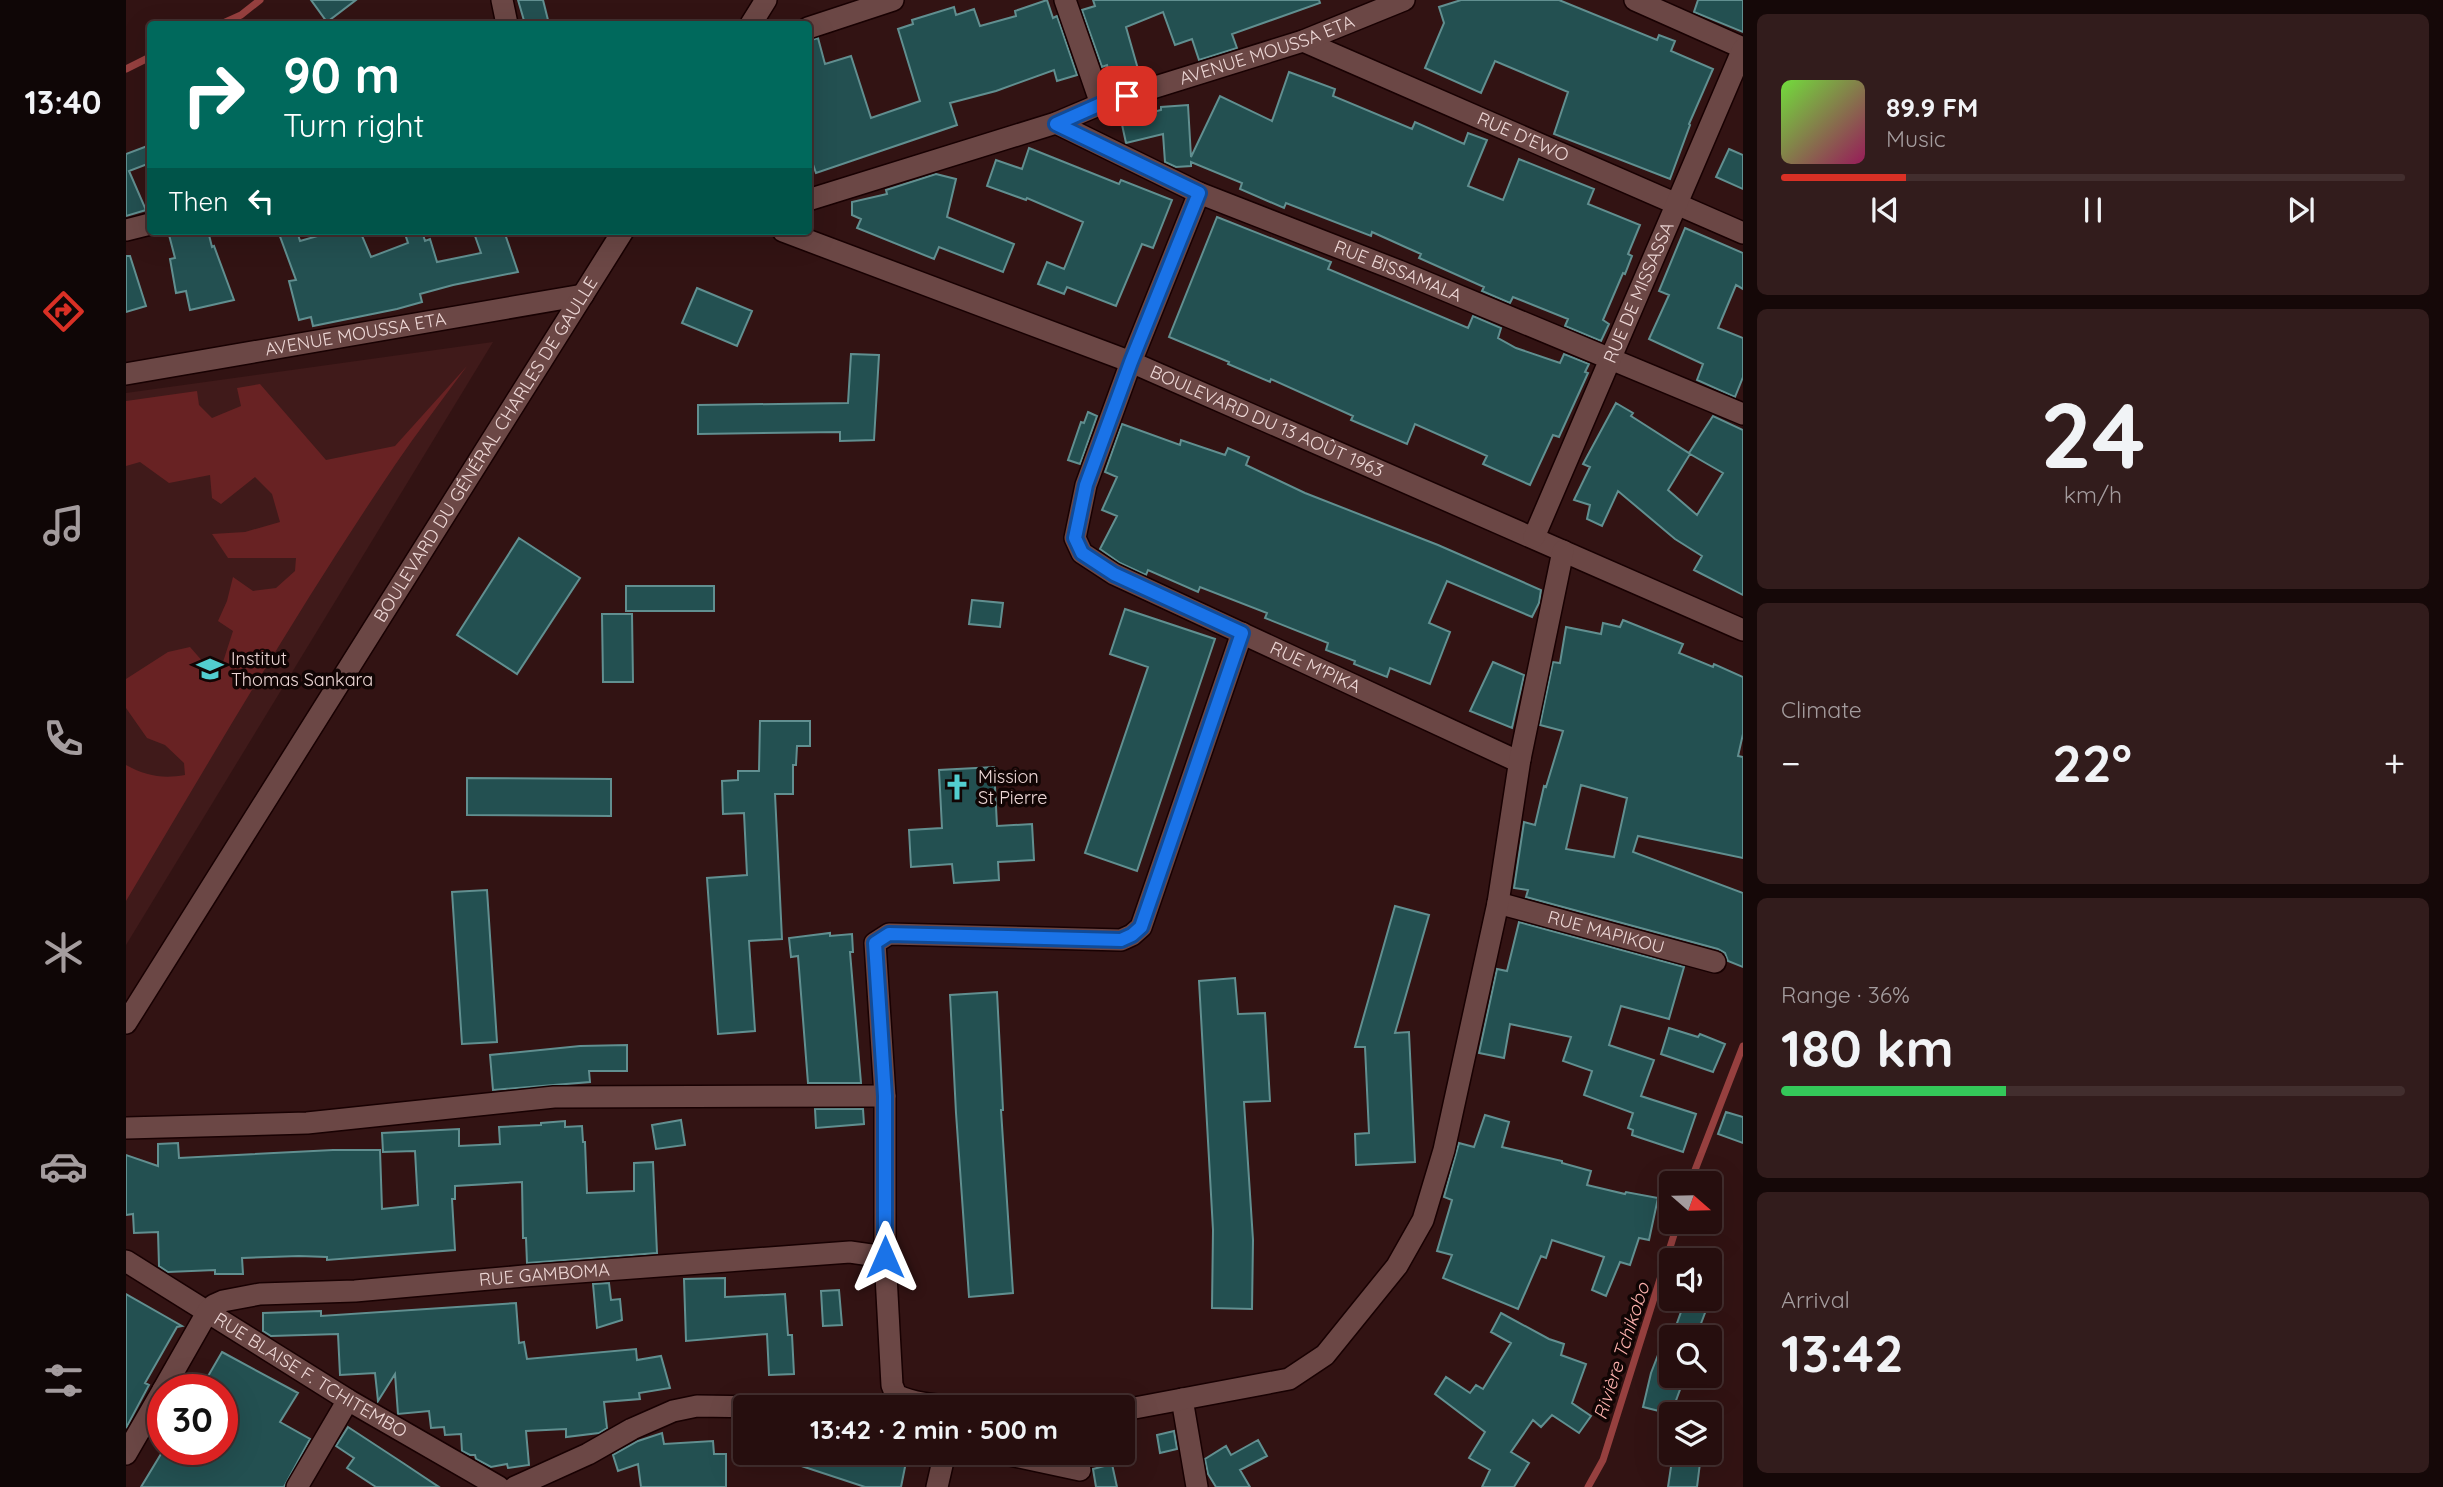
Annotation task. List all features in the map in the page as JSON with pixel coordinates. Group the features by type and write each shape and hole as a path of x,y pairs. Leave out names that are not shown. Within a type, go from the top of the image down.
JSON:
{"street":[{"path":"502,0 506,21"},
{"path":"753,21 766,0"},
{"path":"812,27 893,0"},
{"path":"1065,0 1101,104"},
{"name":"AVENUE MOUSSA ETA","path":"812,199 1056,124 1101,104 1303,41 1404,0"},
{"path":"1635,0 1743,48"},
{"name":"RUE D'EWO","path":"1303,41 1743,233"},
{"name":"RUE DE MISSASSA","path":"1534,537 1743,48"},
{"name":"RUE BISSAMALA","path":"1056,124 1199,193 1399,271 1743,414"},
{"name":"RUE M'PIKA","path":"1199,193 1131,362 1086,485 1075,538 1082,553 1105,569 1515,760 1520,759"},
{"path":"126,230 147,225"},
{"name":"BOULEVARD DU GÉNÉRAL CHARLES DE GAULLE","path":"126,1023 620,235"},
{"name":"BOULEVARD DU 13 AOÛT 1963","path":"794,235 1131,362 1743,630"},
{"name":"AVENUE MOUSSA ETA","path":"126,374 583,295"},
{"path":"1135,1408 1289,1379 1325,1355 1397,1266 1423,1220 1444,1150 1497,902 1520,759 1563,551"},
{"path":"896,1395 892,1385 885,1257 885,1096 875,943 889,934 1121,940 1132,935 1141,927 1242,633"},
{"name":"RUE MAPIKOU","path":"1497,902 1715,962"},
{"path":"126,1128 307,1123 554,1097 885,1096"},
{"name":"RUE GAMBOMA","path":"208,1311 223,1301 260,1294 355,1291 850,1252 885,1257"},
{"name":"RUE BLAISE F. TCHITEMBO","path":"126,1261 348,1400 499,1487"},
{"path":"172,1374 208,1311"},
{"path":"1182,1399 1197,1487"},
{"path":"297,1487 348,1400"},
{"path":"514,1487 588,1454 632,1429 673,1411 697,1406 733,1406"},
{"path":"126,1454 147,1418"},
{"path":"937,1487 942,1465"},
{"path":"1058,1465 1082,1470"}],"shaded area":[{"name":"Institut Thomas Sankara","path":"493,342 126,945 126,393"},
{"path":"467,366 404,452 325,572 126,901 126,765 155,776 185,775 184,763 165,745 147,738 126,708 126,679 168,652 190,647 204,663 223,662 233,631 218,621 233,577 253,591 276,588 295,571 296,558 228,558 212,534 245,532 280,522 272,494 255,477 221,504 212,498 210,475 169,483 140,462 126,466 126,401 197,391 199,405 212,418 241,406 237,388 260,384 326,460 395,446"}],"building":[{"path":"311,0 356,0 328,21"},
{"path":"518,0 543,0 548,21 524,21"},
{"path":"1047,0 1053,18 1057,16 1077,75 1057,81 1054,70 996,91 950,103 957,125 816,173 812,162 812,40 818,38 825,64 851,56 871,118 920,101 898,29 913,24 912,20 954,7 956,15 974,9 980,26 1016,16 1015,11"},
{"path":"1093,0 1319,0 1320,3 1232,34 1237,48 1199,60 1192,39 1175,45 1163,12 1126,27 1138,69 1110,77 1107,65 1102,67 1082,10 1095,6"},
{"path":"1461,0 1559,0 1657,40 1659,35 1675,41 1671,51 1713,69 1689,124 1670,179 1554,134 1568,92 1495,61 1481,93 1425,68 1444,23 1439,7"},
{"path":"1698,0 1743,0 1743,32 1694,12"},
{"path":"1289,72 1335,89 1333,96 1412,129 1415,122 1464,144 1468,133 1487,140 1468,186 1503,200 1519,159 1594,189 1588,204 1640,225 1628,254 1632,256 1625,274 1623,273 1603,320 1609,324 1601,341 1565,326 1568,319 1513,297 1510,303 1482,291 1484,287 1419,258 1421,254 1372,232 1371,236 1286,203 1284,208 1240,189 1242,183 1191,162 1191,166 1176,167 1165,162 1163,134 1126,143 1121,120 1161,110 1161,107 1188,105 1191,157 1220,96 1272,121"},
{"path":"147,146 147,164 129,171 146,210 126,216 126,154"},
{"path":"1029,148 1119,184 1121,180 1172,200 1153,248 1142,244 1116,306 1067,287 1064,294 1038,284 1047,262 1064,269 1083,222 1027,198 1026,200 987,186 996,160 1022,169"},
{"path":"1729,149 1743,155 1743,189 1716,177"},
{"path":"936,174 956,179 947,217 1014,244 1003,272 939,247 934,259 857,228 861,219 852,215 852,202 887,194 886,190"},
{"path":"1217,217 1331,262 1328,269 1468,328 1473,316 1501,328 1498,338 1516,348 1560,363 1564,354 1589,364 1585,372 1588,373 1559,437 1553,435 1530,485 1483,464 1487,456 1415,424 1407,444 1351,420 1353,416 1271,379 1270,382 1169,337"},
{"path":"1685,228 1743,253 1743,289 1736,285 1718,328 1743,338 1743,377 1735,397 1697,380 1703,364 1649,339 1669,295 1659,291"},
{"path":"169,235 209,235 234,300 190,310 186,291 176,293 170,259 175,258"},
{"path":"279,235 298,235 300,241 321,235 362,235 371,257 408,243 405,235 423,235 425,241 430,239 437,262 481,253 475,236 505,235 518,272 420,294 422,302 397,309 313,326 311,317 299,320 289,281 296,280"},
{"path":"126,256 130,256 146,306 126,312"},
{"path":"697,288 752,311 737,346 682,323"},
{"path":"851,354 879,355 874,440 840,441 840,432 698,434 698,405 848,403"},
{"path":"1616,403 1633,413 1631,416 1689,453 1713,416 1743,430 1743,595 1694,570 1702,556 1675,539 1618,491 1602,526 1587,519 1590,505 1574,500 1590,467 1583,464","holes":["1690,454 1723,473 1697,515 1668,490"]},
{"path":"1088,412 1097,416 1080,464 1068,460 1081,422 1084,423"},
{"path":"1122,424 1180,445 1181,440 1225,455 1228,448 1249,457 1246,465 1305,493 1438,545 1541,590 1539,603 1532,617 1447,581 1429,623 1450,632 1430,684 1390,668 1387,677 1326,650 1328,643 1265,618 1267,613 1200,587 1198,592 1148,570 1146,575 1120,563 1100,549 1117,516 1102,510 1117,477 1105,472"},
{"path":"519,538 580,578 517,674 457,635"},
{"path":"626,586 714,586 714,611 626,611"},
{"path":"972,600 1003,603 1000,627 969,624"},
{"path":"1125,609 1215,639 1137,871 1085,853 1148,667 1110,654"},
{"path":"602,614 632,614 633,682 603,682"},
{"path":"1623,620 1683,644 1679,653 1743,677 1743,734 1738,756 1743,757 1743,858 1638,836 1633,852 1743,893 1743,967 1728,961 1725,953 1718,949 1526,897 1528,890 1514,888 1524,822 1535,825 1544,786 1546,787 1563,731 1540,725 1553,662 1560,663 1566,627 1601,634 1603,623 1620,627","holes":["1581,785 1627,798 1614,857 1566,849"]},
{"path":"1493,662 1524,675 1512,728 1470,711"},
{"path":"760,721 810,721 810,746 797,746 796,765 793,765 793,794 775,794 782,939 749,941 755,1031 718,1034 707,878 747,875 744,813 723,814 722,781 738,780 738,771 759,771"},
{"path":"994,767 997,826 1032,824 1034,860 998,862 999,880 954,883 952,864 911,867 909,830 942,828 939,770"},
{"path":"467,778 611,779 611,816 467,815"},
{"path":"487,890 497,1042 462,1044 452,892"},
{"path":"1395,906 1429,915 1395,1033 1409,1032 1415,1162 1356,1165 1355,1134 1369,1133 1365,1047 1355,1047"},
{"path":"1519,922 1684,967 1669,1019 1621,1006 1609,1045 1654,1060 1641,1096 1696,1114 1683,1152 1632,1135 1633,1130 1628,1128 1633,1113 1584,1095 1592,1071 1563,1061 1571,1037 1510,1024 1504,1058 1479,1053 1497,969 1507,971"},
{"path":"830,933 830,936 852,934 853,952 850,952 861,1083 808,1083 798,956 791,957 789,938"},
{"path":"1235,978 1238,1014 1265,1013 1270,1101 1244,1102 1253,1240 1252,1309 1212,1308 1213,1230 1199,981"},
{"path":"997,992 1001,1110 1013,1293 969,1297 950,995"},
{"path":"1669,1028 1698,1037 1700,1034 1725,1044 1713,1072 1661,1054"},
{"path":"627,1045 627,1071 589,1071 590,1082 493,1090 490,1055 580,1046"},
{"path":"815,1109 863,1109 864,1124 816,1128"},
{"path":"1726,1112 1743,1117 1743,1143 1718,1134"},
{"path":"1485,1115 1509,1122 1502,1147 1562,1161 1591,1171 1587,1185 1658,1198 1649,1240 1639,1238 1630,1265 1620,1262 1606,1296 1592,1290 1604,1257 1552,1240 1546,1258 1541,1256 1518,1309 1443,1278 1452,1255 1437,1251 1452,1200 1444,1197 1459,1143 1474,1147"},
{"path":"681,1120 685,1145 656,1149 652,1125"},
{"path":"565,1121 565,1127 582,1126 587,1193 634,1191 634,1163 653,1162 657,1253 527,1263 526,1238 523,1238 522,1182 455,1186 455,1199 452,1199 455,1250 327,1260 327,1257 299,1256 242,1258 243,1274 215,1274 215,1270 168,1272 159,1266 158,1232 134,1233 133,1214 126,1215 126,1155 158,1166 158,1144 178,1143 179,1158 380,1150 382,1209 418,1205 415,1151 383,1152 382,1133 459,1129 459,1146 500,1144 499,1127"},
{"path":"725,1278 725,1297 785,1294 788,1335 792,1335 794,1374 769,1375 767,1334 686,1341 684,1279"},
{"path":"609,1283 611,1300 620,1299 622,1320 597,1328 593,1284"},
{"path":"839,1290 842,1325 823,1326 821,1291"},
{"path":"126,1294 182,1326 177,1327 150,1374 147,1374 147,1389 126,1428"},
{"path":"516,1303 519,1343 524,1342 527,1359 636,1349 637,1360 661,1356 670,1388 639,1393 640,1399 604,1402 607,1428 599,1433 566,1437 566,1429 526,1431 529,1465 508,1468 507,1464 491,1467 476,1459 475,1455 462,1451 461,1434 445,1435 444,1427 431,1428 429,1411 398,1414 395,1374 378,1401 375,1373 340,1375 338,1334 271,1336 263,1331 263,1313 321,1311 321,1316"},
{"path":"1681,1311 1706,1311 1700,1325 1676,1325"},
{"path":"1501,1313 1549,1339 1564,1344 1561,1355 1586,1364 1572,1403 1591,1416 1579,1433 1552,1415 1541,1427 1533,1420 1511,1452 1529,1463 1514,1487 1482,1487 1490,1470 1469,1458 1485,1432 1435,1394 1446,1377 1470,1393 1476,1385 1483,1389 1511,1343 1491,1332"},
{"path":"222,1352 298,1393 280,1422 310,1439 284,1487 141,1487 154,1465 238,1465 238,1374 209,1374"},
{"path":"1659,1352 1659,1388 1681,1388 1675,1402 1659,1402 1659,1411 1643,1407"},
{"path":"348,1427 439,1487 376,1487 347,1468 354,1458 336,1446"},
{"path":"1174,1431 1177,1449 1160,1453 1157,1435"},
{"path":"662,1433 664,1444 713,1441 714,1454 726,1454 726,1487 641,1487 638,1464 618,1471 613,1455 638,1441"},
{"path":"1258,1440 1267,1456 1240,1470 1250,1487 1216,1487 1208,1474 1205,1459 1226,1446 1231,1455"},
{"path":"798,1465 905,1465 901,1487 865,1487"},
{"path":"1112,1465 1117,1487 1096,1487 1093,1469"},
{"path":"1671,1465 1700,1465 1697,1487 1668,1487"}],"waterway":[{"path":"228,21 241,15 260,0"},
{"path":"126,69 147,58"},
{"name":"Rivière Tchikobo","path":"1695,1171 1743,1046"},
{"name":"Rivière Tchikobo","path":"1588,1487 1603,1460 1674,1234"}],"place":[{"name":"Institut Thomas Sankara","path":"210,669"},
{"name":"Mission St Pierre","path":"957,787"}],"route":[{"path":"885,1257 885,1096 875,943 889,934 1121,940 1132,935 1141,927 1242,633 1114,574 1082,553 1075,538 1086,485 1131,362 1199,193 1056,124 1127,96"}]}
